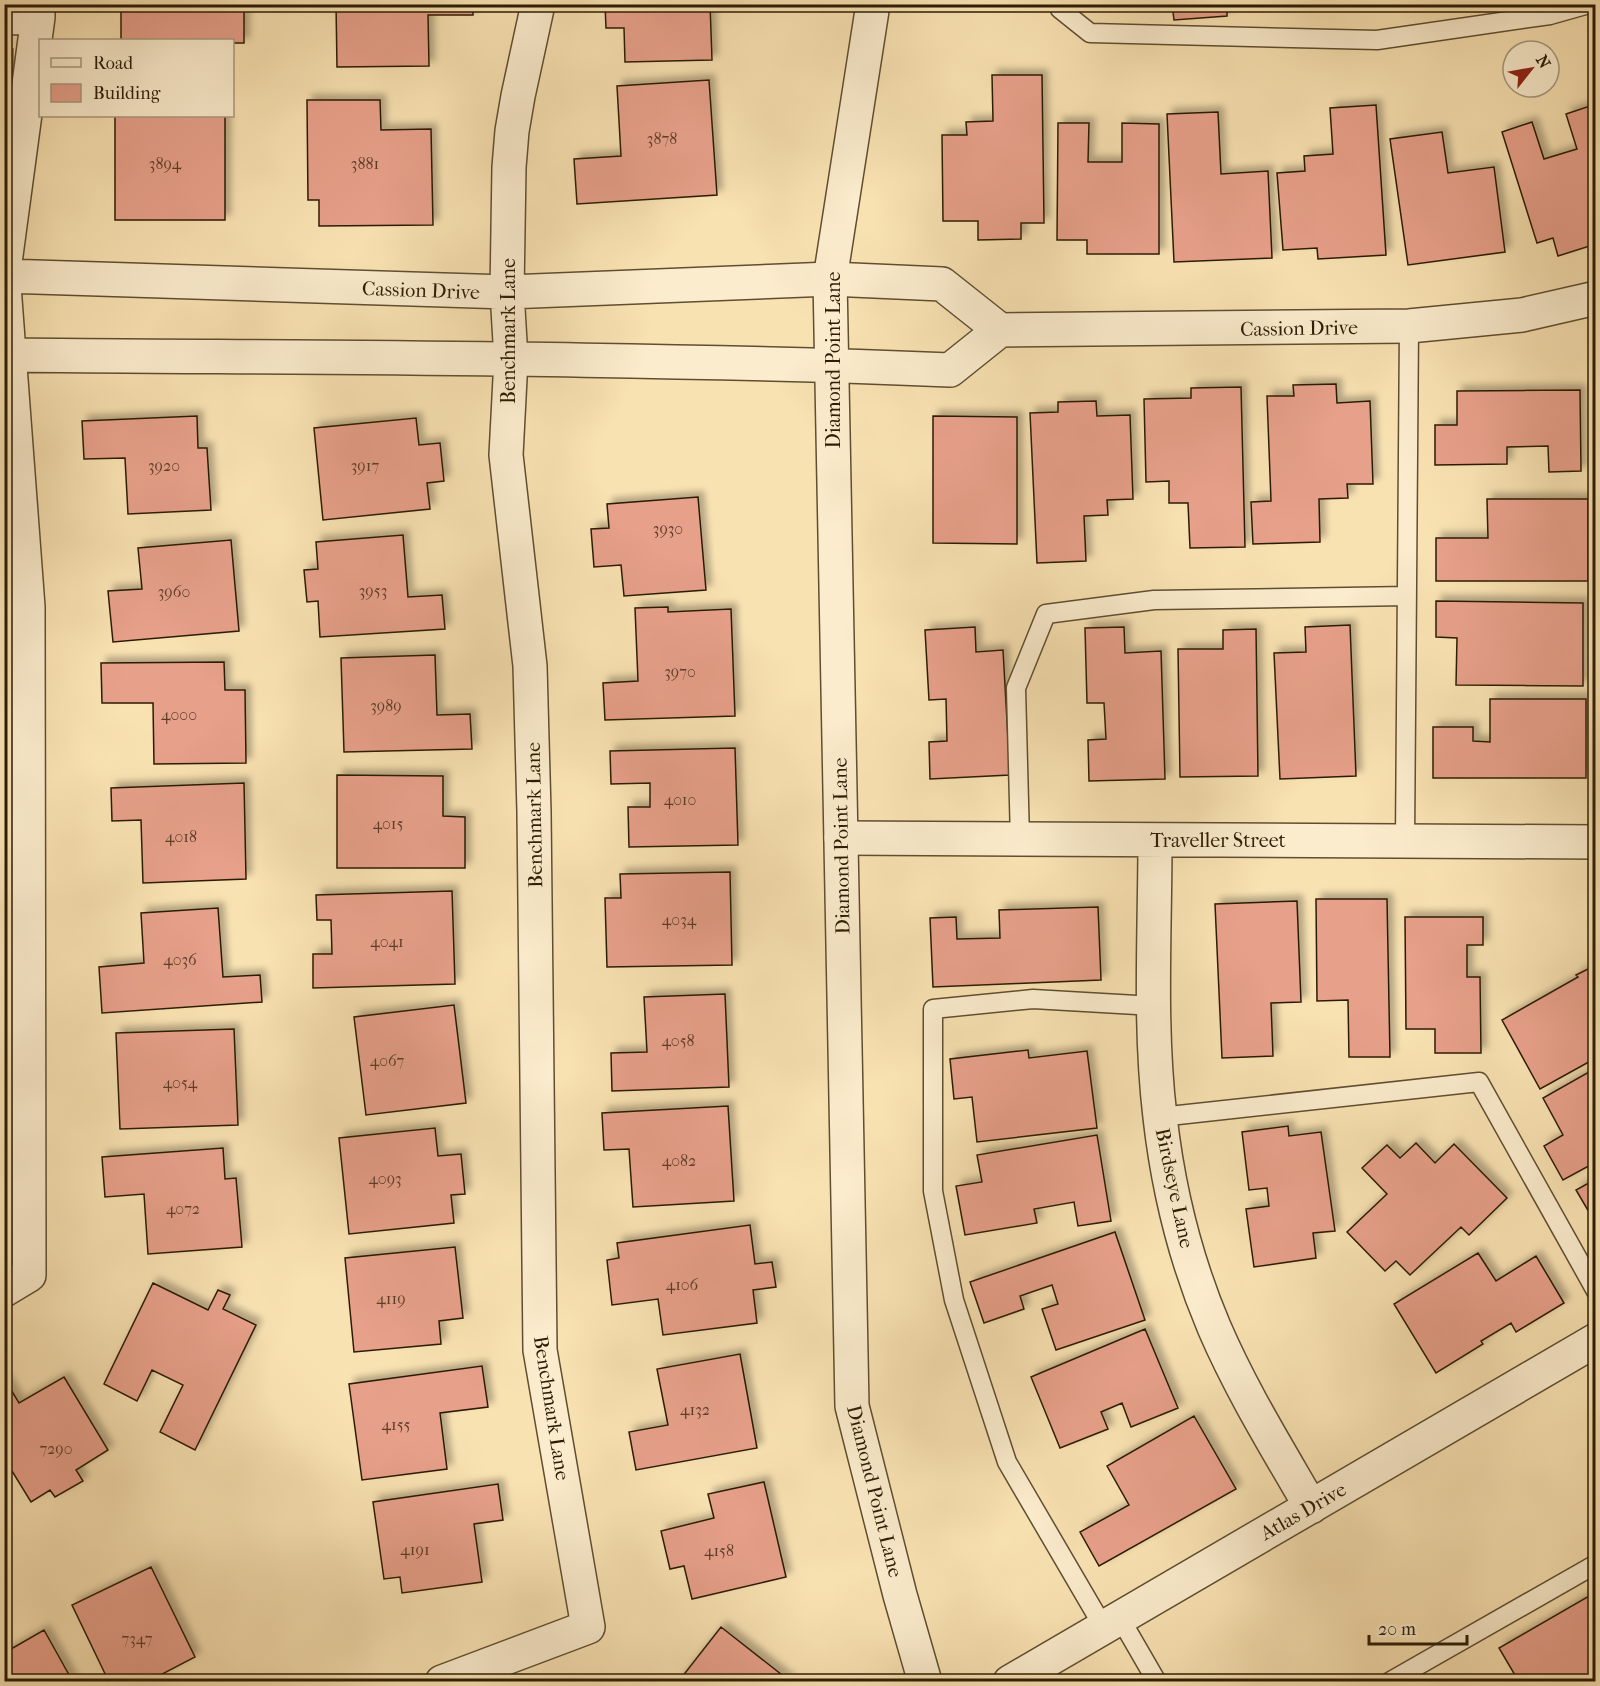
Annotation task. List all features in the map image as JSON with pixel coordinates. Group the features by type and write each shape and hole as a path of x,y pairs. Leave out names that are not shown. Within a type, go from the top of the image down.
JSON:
{"street":[{"name":"Benchmark Lane","path":"442,1682 588,1627 540,1350 534,812 530,666 506,455 511,359 507,292 512,131 538,4"},
{"name":"Diamond Point Lane","path":"873,4 830,279 852,1406 900,1595 926,1682"},
{"path":"4,18 38,11 4,270"},
{"name":"Cassion Drive","path":"4,276 507,292 830,279 942,284 1000,330 1409,326 1521,315 1596,298"},
{"path":"4,286 10,355 16,608 17,1282"},
{"path":"10,355 511,359 831,365 950,370 1000,330"},
{"name":"Traveller Street","path":"841,838 1596,842"},
{"name":"Birdseye Lane","path":"1155,840 1156,1070 1168,1171 1180,1223 1195,1275 1214,1326 1252,1404 1311,1507"},
{"name":"Atlas Drive","path":"1010,1682 1596,1340"}],"lane":[{"path":"1060,4 1060,9 1090,33 1377,40 1550,15 1589,4"},
{"path":"1405,841 1409,326"},
{"path":"1020,840 1016,688 1046,614 1154,600 1407,596"},
{"path":"1154,1006 1033,999 933,1009 933,1191 954,1300 1007,1462 1112,1623 1157,1682"},
{"path":"1160,1117 1479,1082 1596,1292"},
{"path":"1389,1682 1596,1564"}],"green space":[{"path":"5,49 13,49 13,109 5,151"}],"building":[{"path":"121,4 244,4 244,43 234,43 234,39 121,39"},
{"path":"336,4 473,4 473,15 428,15 429,66 337,67"},
{"path":"605,4 710,4 712,60 625,62 624,28 606,28"},
{"path":"1172,4 1227,4 1227,16 1174,20"},
{"path":"992,75 1042,75 1044,223 1021,223 1021,239 978,240 978,221 943,221 942,135 967,135 966,122 993,121"},
{"path":"709,80 717,195 577,204 574,159 621,156 617,86"},
{"path":"307,100 380,100 381,130 431,129 433,225 319,226 319,200 308,200"},
{"path":"1596,104 1596,244 1558,256 1553,238 1537,243 1502,132 1532,122 1544,159 1577,149 1566,114"},
{"path":"1376,105 1386,255 1318,259 1317,248 1283,250 1277,173 1305,171 1304,156 1333,154 1330,108"},
{"path":"1218,112 1221,174 1268,171 1272,258 1174,262 1167,114"},
{"path":"115,117 225,117 225,220 115,220"},
{"path":"1058,123 1089,123 1088,162 1122,162 1122,123 1159,124 1159,254 1087,254 1087,240 1057,240"},
{"path":"1442,132 1448,173 1494,167 1505,252 1408,265 1390,139"},
{"path":"1336,384 1337,403 1370,401 1373,484 1347,484 1348,498 1319,499 1320,542 1253,544 1251,502 1271,501 1267,396 1294,396 1293,385"},
{"path":"1241,387 1245,547 1190,548 1188,503 1169,503 1169,481 1146,482 1144,399 1191,398 1191,388"},
{"path":"1580,390 1581,471 1549,472 1548,446 1507,447 1507,464 1435,465 1435,425 1457,425 1457,391"},
{"path":"1096,401 1097,416 1130,415 1133,499 1107,500 1108,515 1084,516 1086,561 1037,563 1030,413 1058,412 1058,402"},
{"path":"197,416 198,448 207,448 211,510 128,514 125,458 84,459 82,421"},
{"path":"933,416 1017,417 1017,544 933,543"},
{"path":"416,418 419,445 440,443 444,481 427,483 430,509 323,520 314,428"},
{"path":"698,497 706,590 624,596 621,565 594,567 591,529 609,528 607,504"},
{"path":"1487,499 1588,499 1588,581 1436,581 1436,538 1488,538"},
{"path":"403,535 408,597 442,595 445,629 320,637 318,601 307,602 304,570 318,569 316,542"},
{"path":"231,540 239,631 113,642 108,591 142,589 138,548"},
{"path":"1436,601 1583,603 1583,686 1456,685 1457,638 1436,637"},
{"path":"668,607 668,612 731,609 735,716 605,720 603,683 638,681 635,608"},
{"path":"1350,625 1356,776 1280,779 1274,653 1306,652 1305,627"},
{"path":"975,627 976,652 1003,650 1010,775 930,779 929,742 947,741 946,699 929,700 925,630"},
{"path":"1124,627 1125,653 1161,651 1165,779 1089,781 1088,740 1106,739 1104,703 1087,703 1085,628"},
{"path":"1256,629 1258,776 1180,777 1178,649 1223,649 1223,630"},
{"path":"435,655 437,715 470,714 472,749 344,752 341,658"},
{"path":"224,662 225,690 245,690 246,763 154,764 153,703 102,703 101,663"},
{"path":"1490,699 1586,699 1586,778 1433,778 1433,727 1473,727 1473,741 1490,742"},
{"path":"735,748 738,845 629,847 628,807 650,807 650,783 611,784 610,751"},
{"path":"337,775 443,776 443,816 465,817 465,868 337,868"},
{"path":"244,783 246,879 143,883 141,820 112,821 111,788"},
{"path":"730,872 732,965 607,967 605,898 621,898 620,874"},
{"path":"452,891 455,984 313,988 313,954 332,954 331,920 317,920 316,895"},
{"path":"1316,899 1387,899 1390,1057 1349,1057 1348,1000 1317,1001"},
{"path":"1297,901 1301,1002 1271,1003 1273,1056 1222,1058 1215,904"},
{"path":"1098,907 1101,980 933,987 930,918 956,917 957,939 1000,938 999,910"},
{"path":"218,908 223,977 260,975 262,1002 102,1013 99,967 144,963 141,913"},
{"path":"1405,917 1483,917 1483,945 1467,945 1467,977 1480,977 1481,1053 1435,1053 1435,1029 1406,1029"},
{"path":"1596,965 1596,1058 1540,1089 1502,1020"},
{"path":"725,994 729,1087 612,1091 611,1053 647,1052 644,997"},
{"path":"454,1005 466,1103 366,1115 354,1017"},
{"path":"234,1029 238,1125 120,1129 116,1033"},
{"path":"1028,1050 1029,1058 1087,1051 1097,1128 977,1142 972,1097 954,1099 950,1059"},
{"path":"1596,1068 1596,1162 1563,1180 1544,1146 1563,1135 1543,1098"},
{"path":"728,1106 734,1201 633,1207 629,1149 604,1150 602,1113"},
{"path":"1288,1126 1289,1136 1321,1132 1335,1231 1313,1233 1316,1258 1254,1267 1246,1209 1269,1206 1267,1188 1249,1190 1242,1132"},
{"path":"435,1128 438,1156 461,1154 465,1194 451,1195 454,1223 349,1234 339,1138"},
{"path":"1097,1135 1111,1221 1078,1226 1074,1202 1034,1209 1037,1223 965,1235 956,1186 982,1182 977,1155"},
{"path":"1416,1143 1435,1163 1454,1144 1507,1198 1469,1235 1461,1227 1410,1275 1396,1261 1385,1271 1347,1232 1387,1194 1362,1168 1387,1145 1400,1158"},
{"path":"223,1148 225,1179 236,1178 242,1247 148,1254 144,1194 105,1197 102,1157"},
{"path":"1596,1179 1596,1224 1576,1190"},
{"path":"750,1225 755,1264 772,1262 776,1287 753,1290 757,1323 663,1335 658,1299 612,1305 607,1260 619,1258 617,1243"},
{"path":"1115,1232 1145,1320 1056,1350 1042,1309 1058,1304 1052,1285 1020,1296 1024,1309 984,1323 970,1282"},
{"path":"455,1247 463,1318 439,1321 441,1344 354,1352 345,1258"},
{"path":"1478,1253 1496,1281 1536,1256 1564,1303 1516,1332 1511,1323 1481,1341 1483,1344 1436,1373 1394,1304"},
{"path":"153,1283 208,1310 218,1290 230,1295 223,1309 256,1325 195,1450 160,1432 183,1385 152,1370 137,1401 104,1384"},
{"path":"1145,1329 1178,1408 1131,1427 1122,1403 1101,1412 1108,1429 1060,1448 1031,1377"},
{"path":"740,1354 757,1448 636,1470 629,1432 668,1425 657,1369"},
{"path":"482,1366 488,1407 440,1413 447,1469 362,1480 349,1384"},
{"path":"64,1377 108,1450 76,1470 83,1481 55,1497 50,1490 31,1502 4,1458 4,1378 19,1403"},
{"path":"1194,1416 1236,1489 1099,1566 1080,1532 1129,1505 1107,1466"},
{"path":"764,1482 786,1577 692,1599 684,1566 670,1569 661,1531 714,1518 708,1494"},
{"path":"498,1484 503,1520 474,1524 482,1582 402,1593 400,1577 384,1579 373,1502"},
{"path":"151,1567 195,1657 147,1682 109,1682 72,1605"},
{"path":"1596,1592 1596,1682 1519,1682 1499,1648"},
{"path":"721,1627 791,1682 678,1682"},
{"path":"44,1630 73,1682 4,1682 4,1653"}]}
